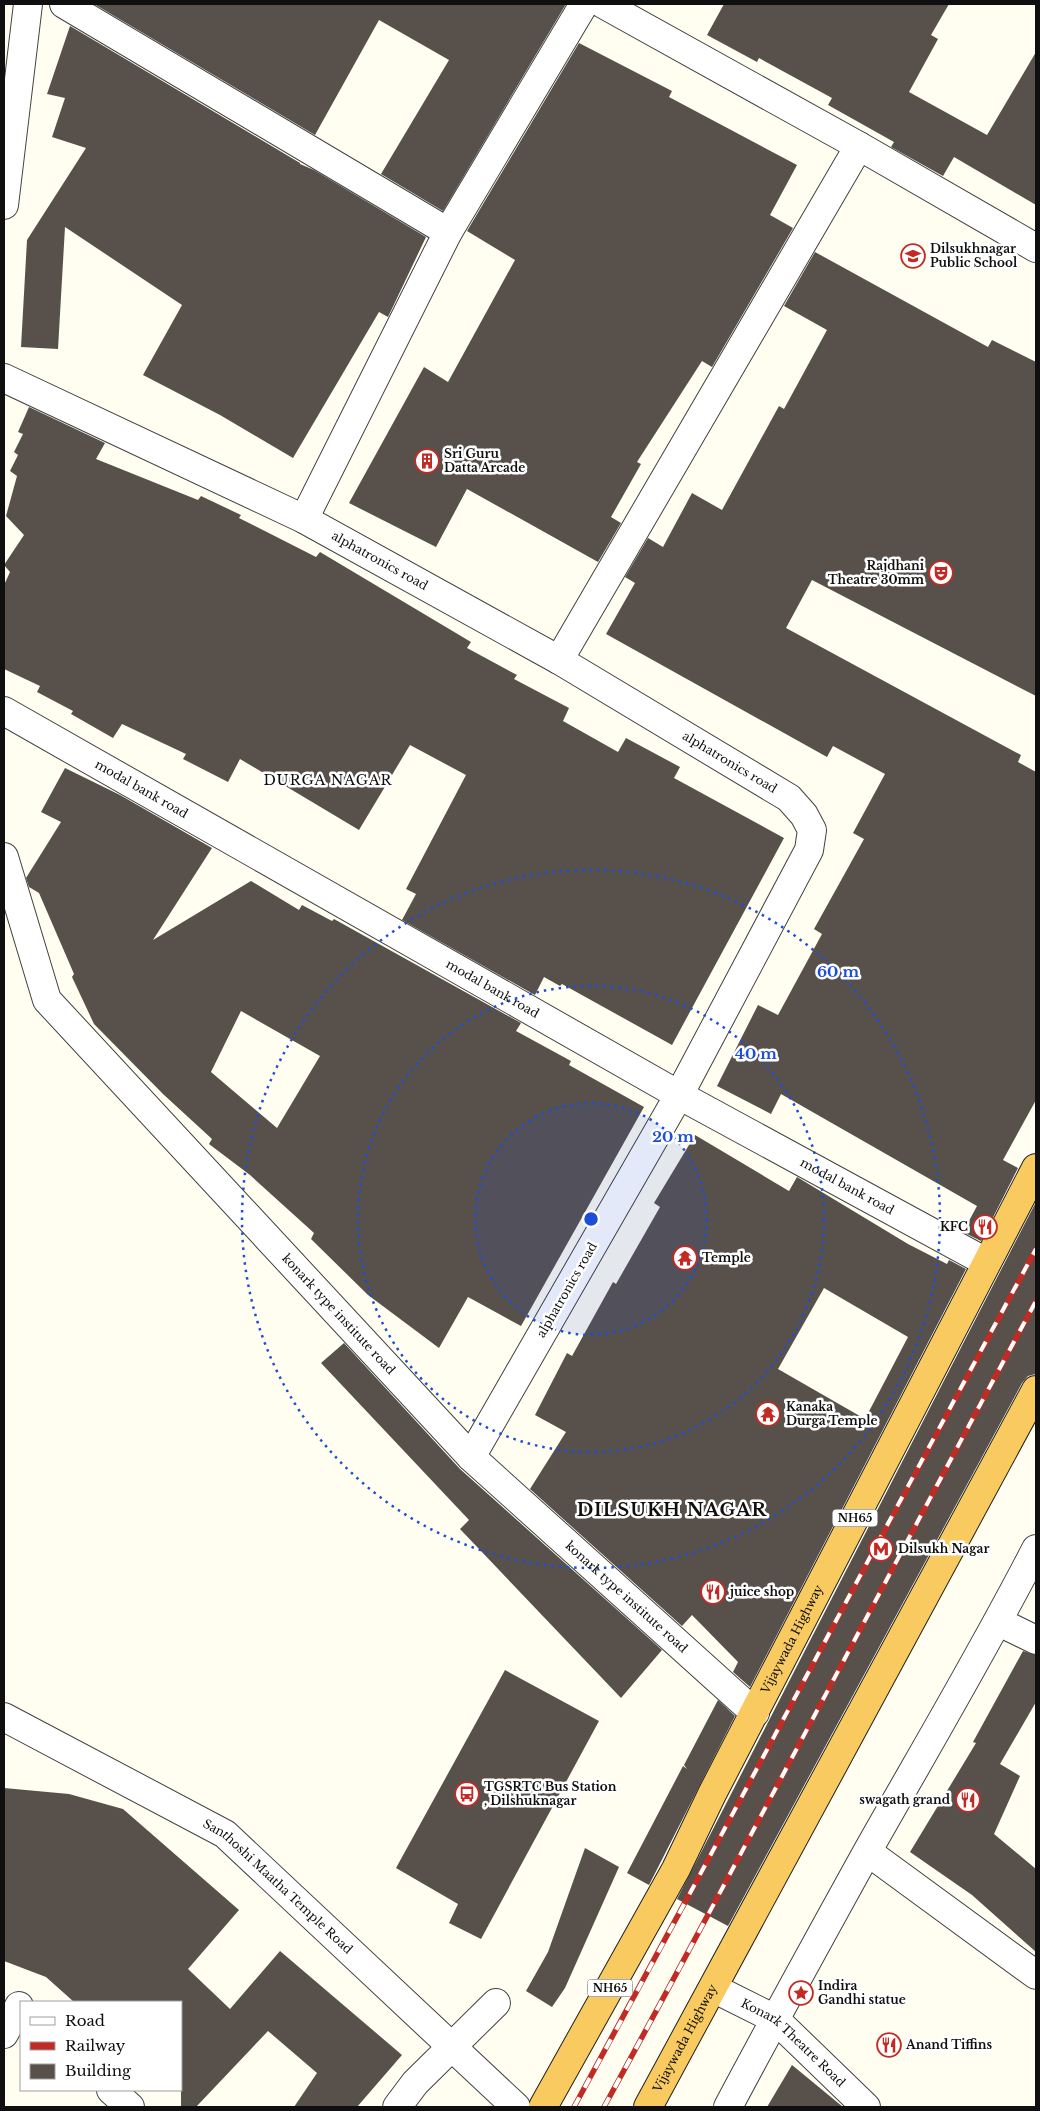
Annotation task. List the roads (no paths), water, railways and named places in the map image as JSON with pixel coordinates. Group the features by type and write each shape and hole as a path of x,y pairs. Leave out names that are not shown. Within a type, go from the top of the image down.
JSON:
{"highway":[{"name":"Vijaywada Highway","path":"543,2107 676,1869 712,1794 1036,1168"},
{"name":"Vijaywada Highway","path":"648,2107 1036,1390"}],"street":[{"path":"5,188 28,4"},
{"path":"64,4 448,232"},
{"path":"304,519 448,232 584,4"},
{"path":"602,4 859,146 1033,238"},
{"path":"559,660 859,146"},
{"name":"alphatronics road","path":"4,378 304,519 559,660 789,798 804,816 812,830 809,850 679,1094 471,1457"},
{"name":"modal bank road","path":"4,711 679,1094 986,1262"},
{"name":"konark type institute road","path":"4,857 47,1000 471,1457 755,1713"},
{"path":"728,2107 868,1852 999,1622 1036,1549"},
{"path":"999,1622 1036,1640"},
{"name":"Santhoshi Maatha Temple Road","path":"4,1717 225,1834 516,2107"},
{"path":"868,1852 1036,1976"},
{"name":"Konark Theatre Road","path":"713,1988 775,2019 866,2107"},
{"path":"397,2107 415,2083 496,2003"},
{"path":"4,2034 15,2004"},
{"path":"112,2091 130,2107"}],"railway":[{"path":"574,2107 1036,1249"},
{"path":"604,2107 1036,1301"}],"place":[{"name":"Dilsukhnagar Public School","path":"913,256"},
{"name":"Sri Guru Datta Arcade","path":"427,461"},
{"name":"Rajdhani Theatre 30mm","path":"941,573"},
{"name":"KFC","path":"985,1227"},
{"name":"Temple","path":"685,1258"},
{"name":"Kanaka Durga Temple","path":"768,1414"},
{"name":"Dilsukh Nagar","path":"881,1549"},
{"name":"juice shop","path":"713,1592"},
{"name":"TGSRTC Bus Station , Dilshuknagar","path":"467,1794"},
{"name":"swagath grand","path":"968,1800"},
{"name":"Indira Gandhi statue","path":"801,1993"},
{"name":"Anand Tiffins","path":"889,2045"}],"district":[{"name":"DURGA NAGAR","path":"328,780"},
{"name":"DILSUKH NAGAR","path":"672,1510"}]}
